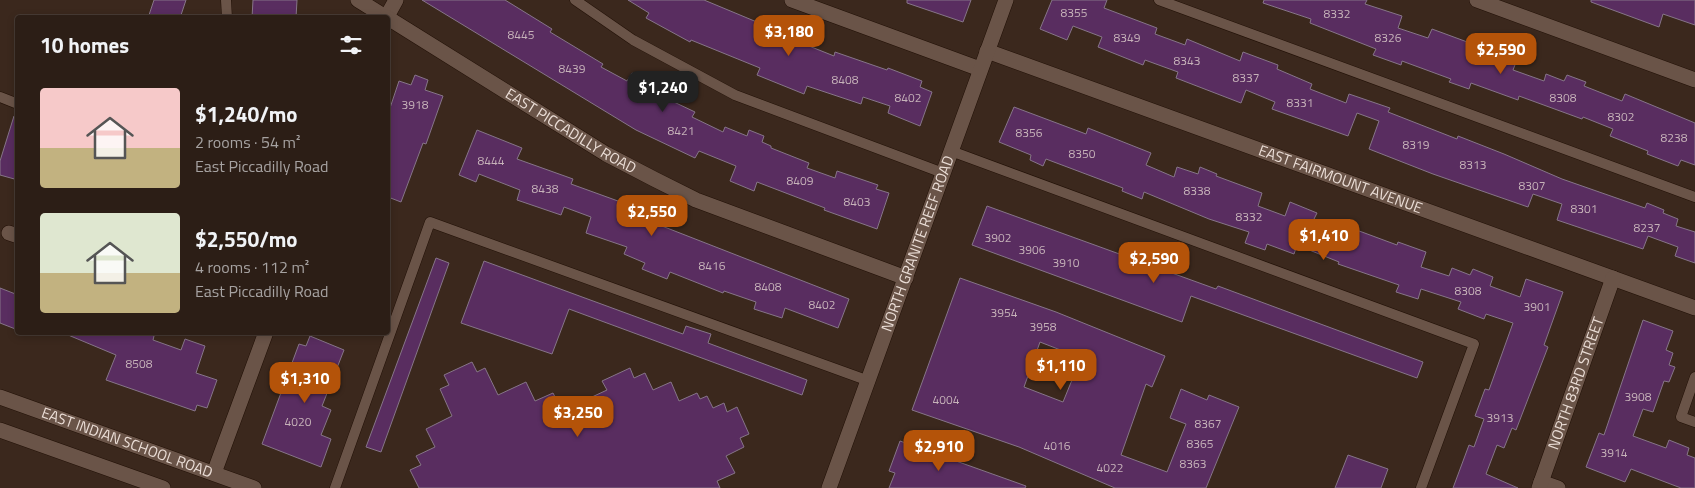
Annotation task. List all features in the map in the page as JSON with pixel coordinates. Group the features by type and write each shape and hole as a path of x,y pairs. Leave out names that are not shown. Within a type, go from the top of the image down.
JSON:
{"street":[{"name":"EAST PICCADILLY ROAD","path":"358,0 382,15"},
{"path":"388,15 396,0"},
{"path":"792,0 980,69"},
{"name":"NORTH GRANITE REEF ROAD","path":"829,488 1006,0"},
{"path":"1477,0 1695,80"},
{"name":"EAST PICCADILLY ROAD","path":"390,20 606,154 654,179 696,200 906,278"},
{"name":"EAST FAIRMOUNT AVENUE","path":"987,51 1695,308"},
{"name":"NORTH 83RD STREET","path":"1540,485 1613,278"},
{"path":"214,474 265,335"},
{"name":"EAST INDIAN SCHOOL ROAD","path":"0,397 254,488"},
{"name":"EAST INDIAN SCHOOL ROAD","path":"0,430 163,488"},
{"path":"1540,485 1558,488"}],"lane":[{"path":"226,0 226,15"},
{"path":"575,0 632,40 735,95 943,173"},
{"path":"1159,0 1695,197"},
{"path":"0,97 15,103"},
{"path":"951,151 1474,344 1421,488"},
{"path":"390,334 430,222 869,381"},
{"path":"335,488 390,335"},
{"path":"1695,377 1681,417 1695,422"}],"building":[{"path":"154,0 186,0 181,15 149,15"},
{"path":"253,0 297,0 296,15 252,15"},
{"path":"422,0 505,0 552,29 550,32 603,64 601,67 627,81 632,73 660,89 657,94 695,112 692,117 723,132 725,127 747,136 749,130 764,136 762,142 771,146 771,148 809,163 807,168 835,178 837,171 878,185 876,189 889,193 877,229 824,210 825,208 757,182 754,191 730,181 736,166 699,151 695,158 636,130"},
{"path":"628,0 704,0 764,25 762,30 804,46 804,44 834,56 835,52 887,70 888,68 922,81 920,87 932,92 920,126 888,113 890,106 863,97 861,104 807,86 804,94 757,75 760,68 691,40 690,42 646,18 649,13"},
{"path":"907,0 971,0 963,22 907,3"},
{"path":"1052,0 1107,0 1104,8 1157,28 1155,34 1185,45 1187,39 1240,61 1243,52 1278,65 1277,69 1312,84 1310,89 1346,103 1349,94 1390,108 1388,112 1457,139 1458,136 1562,179 1645,208 1647,203 1664,210 1663,213 1678,219 1676,226 1695,232 1695,263 1675,256 1678,247 1648,236 1643,249 1557,220 1562,204 1533,194 1528,207 1433,174 1369,149 1379,121 1357,113 1348,136 1272,109 1275,102 1246,90 1241,103 1176,78 1178,72 1145,60 1143,65 1098,47 1102,37 1073,26 1067,40 1040,29"},
{"path":"1264,0 1367,0 1365,4 1402,16 1398,28 1428,38 1432,29 1489,50 1490,46 1518,57 1513,70 1544,81 1546,74 1564,81 1567,75 1586,82 1584,86 1622,101 1625,94 1695,123 1695,165 1681,160 1678,166 1647,154 1648,151 1610,136 1613,129 1583,117 1582,119 1519,96 1518,100 1471,83 1469,89 1449,82 1451,79 1402,61 1401,65 1373,55 1376,49 1310,23 1311,19 1263,3"},
{"path":"1591,0 1695,0 1695,25 1663,14 1659,27 1591,2"},
{"path":"415,75 428,80 425,90 443,96 426,144 423,143 401,202 390,198 390,108 399,81 411,85"},
{"path":"1014,107 1086,134 1088,128 1151,153 1146,165 1174,177 1177,167 1198,174 1200,167 1217,174 1216,176 1262,193 1258,206 1285,216 1290,202 1317,213 1314,219 1341,230 1343,225 1397,245 1398,242 1426,252 1421,267 1449,276 1452,268 1470,275 1473,269 1493,277 1490,286 1520,297 1526,279 1563,292 1544,345 1548,347 1516,430 1512,428 1504,448 1497,445 1486,474 1518,488 1453,488 1469,445 1474,447 1484,419 1475,416 1485,389 1489,390 1513,323 1486,314 1484,319 1458,309 1461,302 1421,289 1418,299 1396,292 1399,285 1338,264 1339,262 1297,245 1294,254 1267,244 1265,250 1245,243 1249,232 1209,219 1144,192 1142,199 1122,191 1123,188 1046,159 1043,166 1030,160 1031,155 999,142"},
{"path":"15,116 15,179 0,175 0,161"},
{"path":"477,130 522,148 517,159 573,179 571,184 629,205 626,212 849,299 838,328 785,308 782,318 754,309 756,302 724,291 723,293 670,272 667,279 642,269 645,263 624,254 627,247 586,233 591,217 564,207 561,215 517,200 520,190 479,174 476,182 459,175"},
{"path":"987,206 1216,289 1218,286 1423,362 1417,378 1191,296 1182,322 972,245"},
{"path":"436,258 449,263 381,452 366,447"},
{"path":"484,261 683,334 686,326 711,334 708,343 807,380 802,395 569,309 552,354 461,323"},
{"path":"960,278 1056,312 1165,356 1152,387 1146,384 1121,455 1167,472 1186,424 1170,418 1181,389 1207,400 1209,395 1239,407 1206,488 1115,488 1019,447 912,410","holes":["1040,342 1081,358 1063,402 1024,387"]},
{"path":"0,288 15,294 15,329 0,323"},
{"path":"1643,320 1673,331 1666,350 1673,353 1669,365 1675,367 1669,382 1664,381 1653,412 1643,409 1633,436 1666,448 1669,440 1689,448 1687,455 1695,458 1695,488 1681,488 1631,469 1625,482 1586,467 1599,433 1604,435"},
{"path":"68,335 154,335 153,340 181,350 185,339 205,346 196,373 217,380 207,408 197,405 195,411 106,380 116,355"},
{"path":"310,336 344,350 322,406 331,410 321,435 331,439 321,467 262,444 299,344 306,346"},
{"path":"472,362 477,372 485,368 498,395 526,382 535,401 553,393 562,411 607,390 602,381 630,368 634,378 645,373 653,390 671,382 679,401 697,393 700,399 707,396 713,408 724,403 727,412 737,407 749,434 740,438 744,447 726,456 735,473 717,481 720,488 419,488 410,470 421,465 416,456 435,447 426,429 452,416 440,389 449,385 444,375"},
{"path":"900,441 1026,486 1025,488 889,488 895,473 889,471"},
{"path":"1348,455 1388,469 1381,488 1335,488"}]}
